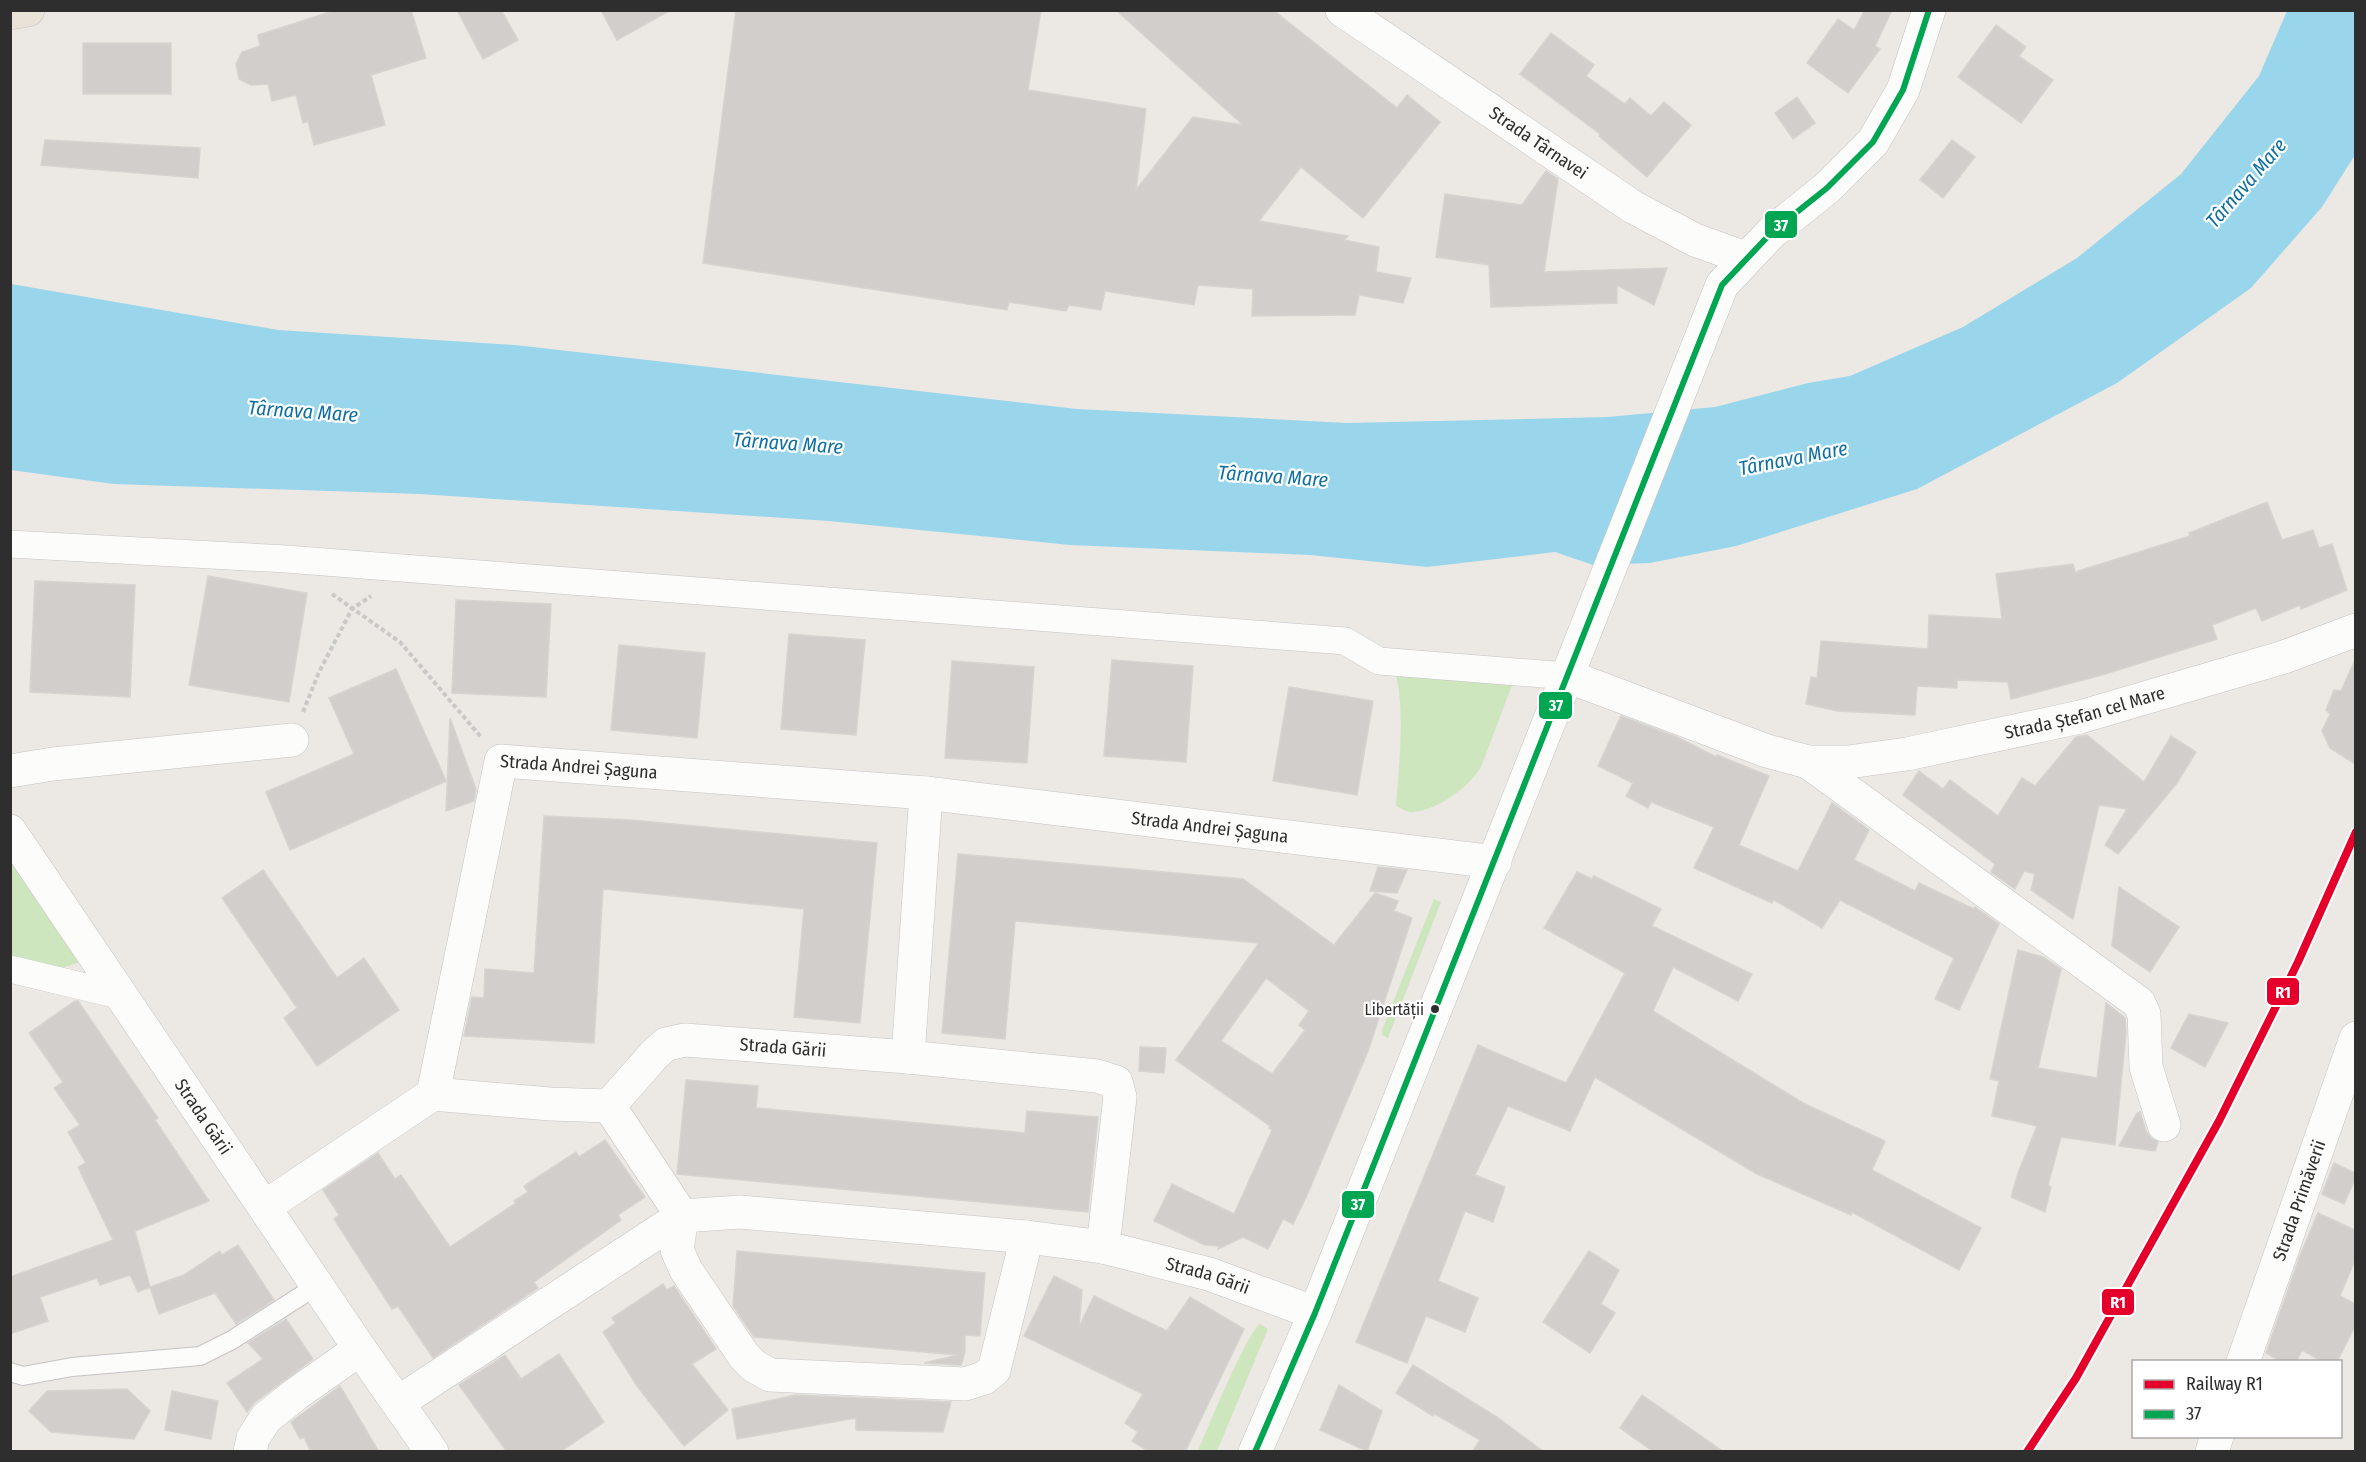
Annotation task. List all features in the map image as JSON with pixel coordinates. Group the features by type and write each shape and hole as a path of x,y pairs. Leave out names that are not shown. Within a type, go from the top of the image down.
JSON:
{"highway":[{"path":"10,13 28,10"}],"street":[{"name":"Strada Târnavei","path":"1342,10 1633,207 1695,240 1745,258"},
{"path":"1255,1452 1315,1313 1722,285 1772,232 1827,188 1873,142 1903,90 1929,10"},
{"path":"10,544 286,560 1345,641 1379,661 1571,667"},
{"name":"Strada Ștefan cel Mare","path":"1571,667 1767,751 1808,762 1848,762 1907,754 2080,717 2284,657 2355,630"},
{"path":"10,771 53,764 292,740"},
{"name":"Strada Andrei Șaguna","path":"433,1094 501,761 926,793 1495,862"},
{"name":"Strada Ștefan cel Mare","path":"1808,762 2139,1003 2144,1014 2146,1067 2164,1125"},
{"path":"908,1057 926,793"},
{"name":"Strada Gării","path":"10,831 432,1452"},
{"path":"10,969 123,996"},
{"name":"Strada Primăverii","path":"2244,1360 2355,1038"},
{"name":"Strada Gării","path":"609,1106 666,1044 685,1040 908,1057 1097,1076 1116,1082 1120,1097 1102,1247"},
{"path":"266,1206 433,1094 550,1104 609,1106 682,1216 677,1250 686,1270 744,1356 754,1366 770,1375 965,1384 984,1378 994,1370 1027,1237"},
{"name":"Strada Gării","path":"399,1402 682,1216 740,1212 1027,1237 1102,1247 1209,1274 1315,1313"},
{"path":"250,1452 254,1438 266,1418 360,1349"}],"lane":[{"path":"10,1372 23,1376 72,1367 200,1356 232,1340 318,1285"}],"path":[{"path":"286,560 400,642 501,761"},
{"path":"292,740 319,672 352,609 410,570"}],"green space":[{"path":"1517,672 1481,767 1469,782 1443,802 1424,810 1409,812 1396,806 1401,722 1396,675"},
{"path":"10,831 96,957 11,984 10,984"},
{"path":"1434,899 1441,902 1388,1038 1382,1035 1382,1030"},
{"path":"1260,1324 1268,1329 1217,1451 1198,1451 1237,1363"}],"water":[{"name":"Târnava Mare","path":"2287,11 2355,11 2355,155 2322,207 2251,288 2117,383 1917,489 1736,546 1650,563 1593,565 1555,552 1427,567 1310,555 1070,545 829,521 420,494 114,484 11,470 11,284 278,330 515,345 1077,409 1347,423 1608,417 1715,407 1808,383 1850,376 1963,327 2077,258 2181,174 2259,76"}],"building":[{"path":"336,10 411,10 426,58 371,75 385,125 314,145 308,121 303,123 296,95 272,101 268,84 251,85 239,79 236,64 242,52 260,46 258,35"},
{"path":"457,10 501,10 518,40 483,59"},
{"path":"601,10 671,10 617,40"},
{"path":"736,10 1041,10 1028,90 1146,109 1136,190 1193,117 1243,125 1116,10 1273,10 1397,108 1407,95 1440,122 1363,218 1301,167 1259,221 1348,236 1344,240 1379,247 1376,272 1411,278 1403,303 1359,295 1355,315 1252,316 1253,289 1198,285 1194,305 1105,291 1101,310 1069,305 1066,311 1009,302 1007,310 703,263"},
{"path":"1865,10 1892,10 1875,46 1880,49 1848,93 1807,63 1838,19 1854,30"},
{"path":"1996,25 2026,47 2019,56 2053,80 2021,123 1958,77"},
{"path":"1551,33 1594,65 1586,76 1625,104 1630,98 1651,116 1664,102 1691,125 1647,177 1599,136 1600,134 1520,74"},
{"path":"83,43 171,43 171,94 83,94"},
{"path":"1797,97 1815,123 1793,139 1775,113"},
{"path":"45,140 200,148 198,178 41,165"},
{"path":"1952,140 1975,157 1943,198 1920,180"},
{"path":"1546,171 1558,179 1544,272 1667,268 1654,305 1617,285 1617,303 1491,307 1489,265 1436,257 1445,194 1522,205"},
{"path":"2267,502 2282,540 2313,530 2319,548 2332,544 2347,590 2301,609 2300,605 2262,621 2256,608 2212,625 2217,639 2102,675 2011,699 2008,682 1957,680 1957,688 1917,686 1915,715 1837,711 1806,704 1811,677 1817,678 1821,641 1928,649 1929,615 2002,619 1996,574 2073,564 2075,572 2190,536 2189,533"},
{"path":"208,576 307,593 289,702 189,685"},
{"path":"35,581 135,585 130,697 30,692"},
{"path":"456,600 551,604 546,697 452,693"},
{"path":"789,634 865,640 856,735 781,729"},
{"path":"619,645 705,653 697,738 611,730"},
{"path":"1112,660 1193,666 1186,762 1104,756"},
{"path":"2355,660 2355,764 2330,748 2322,731 2330,714 2326,710 2334,690 2341,691"},
{"path":"952,661 1034,667 1027,763 945,758"},
{"path":"396,669 446,781 290,850 266,792 354,754 329,698"},
{"path":"1289,687 1373,701 1357,795 1273,781"},
{"path":"1621,716 1677,737 1716,757 1717,755 1769,776 1739,845 1798,871 1832,803 1869,830 1854,860 1915,891 1919,883 1974,909 1975,907 1999,924 1959,1010 1935,999 1954,958 1840,900 1822,928 1774,900 1772,903 1694,868 1714,827 1651,802 1648,808 1626,796 1633,783 1598,766"},
{"path":"450,718 476,789 474,801 446,811"},
{"path":"2087,735 2144,782 2171,736 2196,752 2177,783 2118,854 2105,845 2127,809 2099,805 2073,919 2031,890 2035,874 2024,871 2015,889 1991,872 1995,864 1903,795 1919,771 1943,789 1950,780 1998,816 2022,778 2035,786 2076,737"},
{"path":"544,816 631,820 877,843 860,1023 794,1017 804,909 603,889 594,1043 464,1036 472,997 484,998 485,969 534,973"},
{"path":"958,854 1243,879 1334,945 1375,893 1398,901 1394,911 1412,918 1368,1051 1308,1193 1293,1224 1283,1219 1268,1249 1243,1237 1218,1249 1219,1246 1205,1245 1154,1221 1172,1184 1234,1214 1272,1130 1270,1126 1176,1060 1259,943 1015,921 1005,1039 942,1033","holes":["1266,978 1309,1011 1299,1025 1305,1030 1272,1074 1221,1041"]},
{"path":"1378,867 1407,870 1397,893 1370,891"},
{"path":"263,870 337,978 364,958 399,1010 317,1066 284,1018 297,1008 222,898"},
{"path":"1577,872 1592,879 1594,876 1661,909 1652,926 1752,974 1738,1001 1673,967 1653,1011 1803,1103 1885,1141 1872,1170 1981,1228 1959,1270 1852,1212 1851,1215 1757,1174 1595,1077 1570,1131 1508,1106 1475,1175 1505,1187 1493,1222 1465,1211 1438,1281 1478,1298 1465,1332 1426,1316 1407,1363 1356,1342 1478,1045 1566,1083 1625,973 1544,928"},
{"path":"2119,887 2179,927 2150,972 2112,946"},
{"path":"2018,950 2043,957 2061,969 2038,1068 2097,1078 2106,1003 2125,1018 2126,1033 2115,1145 2061,1137 2048,1185 2051,1187 2045,1212 2011,1197 2037,1126 1992,1116 1999,1081 1990,1079"},
{"path":"78,1001 158,1118 155,1120 209,1201 135,1231 150,1287 138,1292 130,1275 100,1285 97,1278 40,1297 48,1321 10,1334 10,1277 113,1240 78,1167 86,1163 68,1132 80,1125 54,1088 63,1082 29,1033"},
{"path":"2189,1014 2228,1023 2205,1067 2171,1048"},
{"path":"1140,1047 1166,1048 1164,1073 1139,1071"},
{"path":"686,1080 758,1086 756,1108 1025,1133 1027,1111 1098,1117 1088,1212 677,1174"},
{"path":"2140,1112 2146,1131 2158,1142 2155,1151 2119,1146 2137,1113"},
{"path":"605,1140 645,1197 618,1215 621,1220 534,1282 538,1288 433,1358 398,1306 392,1309 334,1219 339,1215 323,1190 378,1153 395,1179 401,1175 450,1247 516,1203 514,1201 528,1192 524,1186 576,1152 579,1157"},
{"path":"2334,1163 2355,1173 2355,1179 2344,1204 2322,1194"},
{"path":"2318,1213 2355,1230 2355,1260 2340,1296 2355,1304 2355,1326 2338,1360 2320,1360 2302,1350 2297,1360 2278,1360 2266,1353 2299,1258"},
{"path":"238,1245 274,1300 236,1324 215,1293 159,1314 150,1287 184,1275 220,1251 222,1255"},
{"path":"737,1251 985,1273 980,1336 965,1335 965,1353 961,1365 924,1363 958,1355 754,1337 733,1306"},
{"path":"1589,1251 1619,1270 1601,1304 1615,1313 1590,1353 1543,1322"},
{"path":"1054,1276 1082,1290 1079,1327 1094,1296 1167,1331 1190,1297 1244,1329 1185,1452 1150,1452 1132,1441 1138,1432 1125,1423 1143,1394 1024,1336"},
{"path":"663,1284 667,1290 674,1286 716,1349 692,1364 728,1410 684,1446 637,1386 603,1332 616,1323 612,1318"},
{"path":"286,1319 313,1359 254,1403 247,1412 227,1383 263,1359 248,1343"},
{"path":"559,1354 604,1422 560,1452 507,1452 459,1385 505,1355 521,1379"},
{"path":"1413,1365 1497,1417 1544,1452 1472,1452 1480,1440 1435,1414 1433,1416 1396,1393"},
{"path":"1339,1385 1382,1411 1367,1451 1320,1430"},
{"path":"340,1386 379,1452 311,1452 304,1437 300,1439 291,1422"},
{"path":"127,1389 150,1411 134,1439 51,1432 29,1411 47,1391"},
{"path":"172,1391 218,1401 211,1439 165,1430"},
{"path":"795,1395 951,1402 943,1432 856,1430 856,1418 737,1439 732,1409"},
{"path":"1642,1395 1724,1452 1654,1452 1620,1428"}],"rail line":[{"name":"R1","path":"2027,1452 2076,1378 2219,1121 2298,962 2356,832"}],"transit line":[{"name":"37","path":"1255,1452 1315,1313 1722,285 1772,232 1827,188 1873,142 1903,90 1929,10"}],"place":[{"name":"Libertății","path":"1435,1009"}]}
